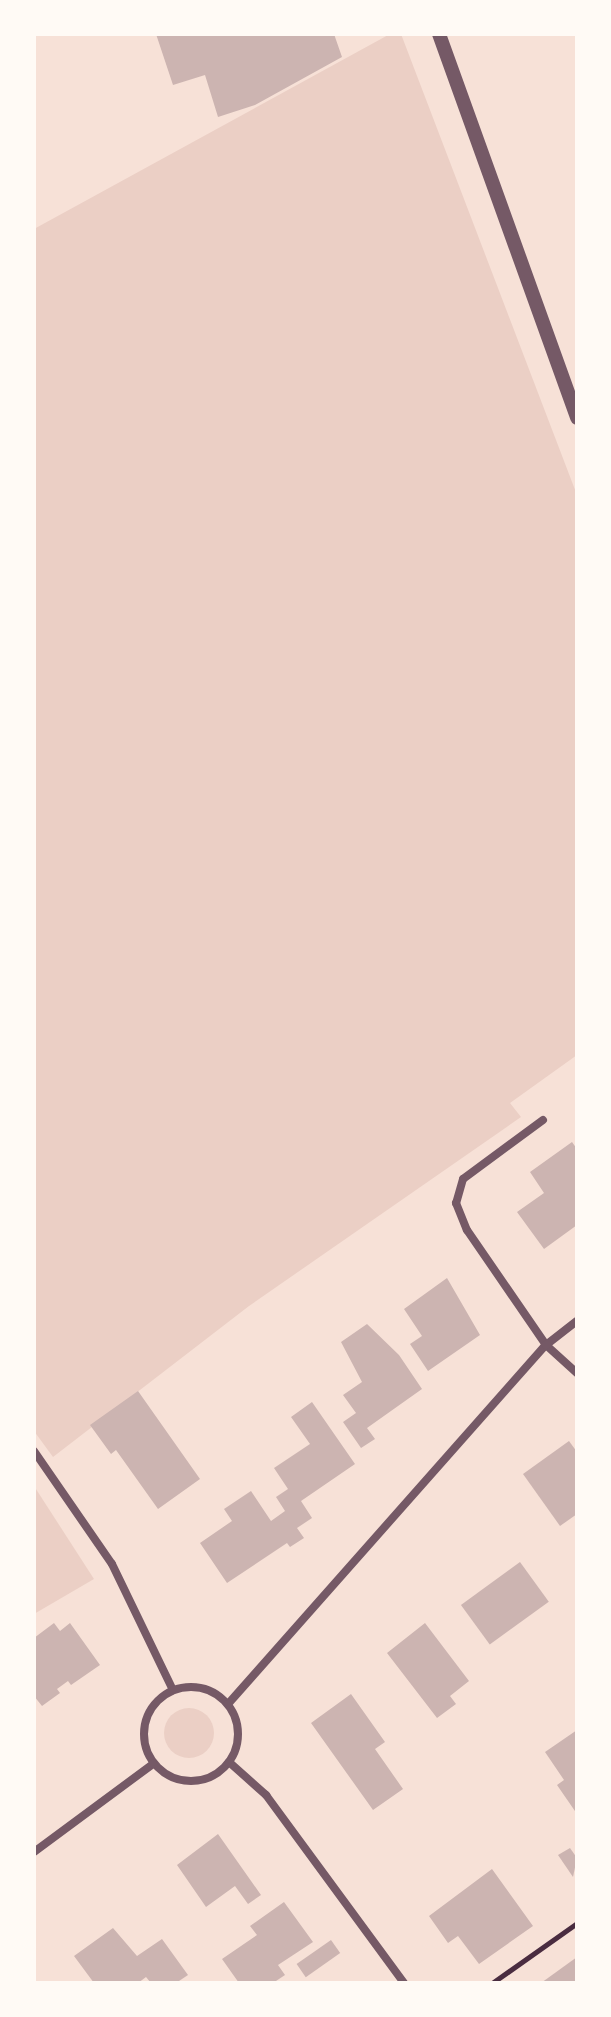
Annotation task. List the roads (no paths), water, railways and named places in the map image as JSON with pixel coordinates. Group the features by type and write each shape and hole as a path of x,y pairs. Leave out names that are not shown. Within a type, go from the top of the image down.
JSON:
{"street":[{"path":"439,34 577,418"},
{"path":"543,1120 463,1179 456,1203 467,1230 546,1345 577,1373"},
{"path":"228,1704 546,1345 577,1321"},
{"path":"34,1451 112,1564 173,1690"},
{"path":"203,1688 228,1704 238,1733 229,1762 201,1781 167,1775 153,1764 145,1748 147,1713 173,1690 203,1688"},
{"path":"229,1762 266,1795 404,1983"},
{"path":"34,1852 153,1764"}]}
